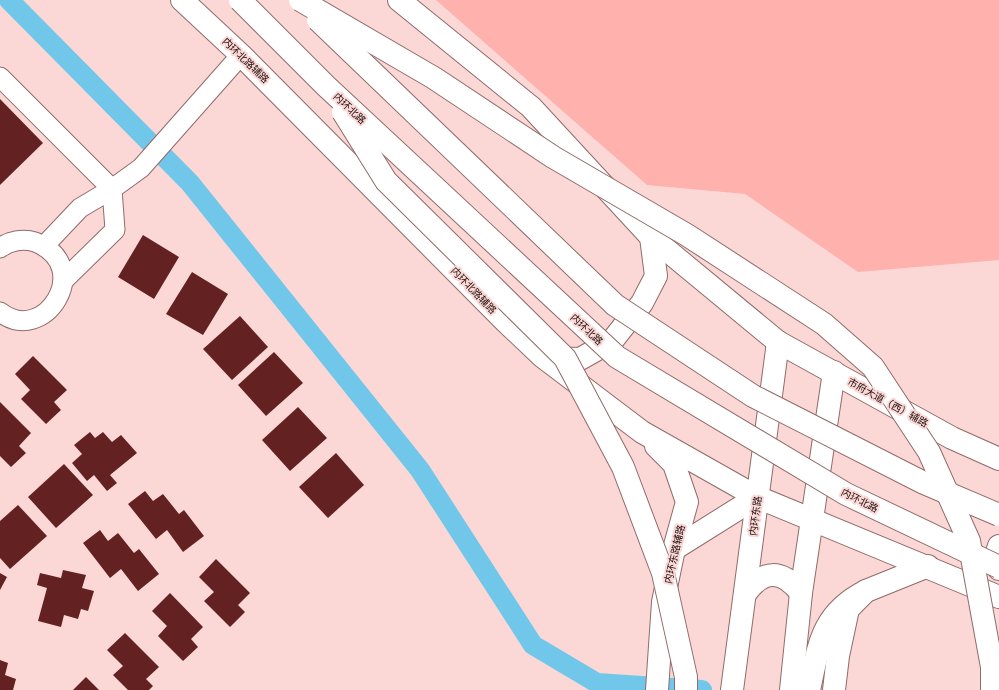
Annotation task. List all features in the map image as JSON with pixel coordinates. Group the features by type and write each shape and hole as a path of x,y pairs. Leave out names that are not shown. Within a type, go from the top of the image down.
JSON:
{"main road":[{"name":"内环北路辅路","path":"182,0 241,55 543,358 642,432 757,497 811,519"},
{"name":"内环北路","path":"240,0 326,86 617,357 846,494 999,568"},
{"path":"299,0 615,305 753,396 924,483 999,515"},
{"path":"299,0 434,78 553,157 687,236 824,324 872,367 929,452 969,541 992,667 992,690"},
{"path":"399,0 531,107 651,237 778,342"},
{"path":"326,86 386,181 565,358 623,467 664,573 686,677 686,690"},
{"path":"543,358 580,359 612,341 642,303 656,276 651,237"},
{"name":"市府大道（西）辅路","path":"778,342 952,438 999,459"},
{"name":"内环东路","path":"732,690 778,342"},
{"path":"791,690 801,593 811,519 834,372"},
{"name":"内环东路辅路","path":"642,432 674,464 687,502 674,549 663,602 657,690"},
{"path":"674,549 757,497"},
{"path":"811,519 928,566 999,597"},
{"path":"999,546 997,552 999,568"},
{"path":"809,690 824,631 836,611 849,599 928,566"},
{"path":"745,594 758,579 777,575 788,579 801,593"},
{"path":"834,690 838,656 848,609 866,591"}],"street":[{"path":"44,246 80,208 112,189 140,168 241,55"},
{"path":"0,77 112,189 115,230 63,281"},
{"path":"0,248 18,241 31,241 44,246 54,255 61,267 63,281 60,294 53,306 43,315 30,319 16,319 1,315"}],"shaded area":[{"path":"436,0 999,0 999,260 858,272 745,194 647,185"}],"building":[{"path":"0,99 43,143 0,185"},
{"path":"143,235 179,257 154,299 118,277"},
{"path":"192,272 228,294 203,335 166,314"},
{"path":"240,316 268,347 232,380 203,349"},
{"path":"274,352 303,383 266,416 238,385"},
{"path":"33,356 67,390 54,402 61,410 46,424 21,399 30,390 15,374"},
{"path":"0,402 31,433 19,446 26,453 11,467 0,456"},
{"path":"298,407 327,438 290,471 262,440"},
{"path":"90,432 95,438 103,432 112,442 121,435 137,453 110,475 117,483 107,491 94,475 87,481 72,463 82,454 74,445"},
{"path":"336,453 364,485 328,518 299,487"},
{"path":"64,464 93,495 56,528 28,497"},
{"path":"145,491 153,501 163,494 179,514 184,510 204,536 183,552 167,530 156,539 128,504"},
{"path":"18,505 47,536 10,569 0,558 0,521"},
{"path":"100,530 108,541 118,533 134,553 139,549 159,574 138,591 121,569 110,578 83,543"},
{"path":"216,559 250,593 238,605 245,612 230,627 204,601 214,592 199,577"},
{"path":"63,570 86,575 82,588 94,591 88,611 81,609 78,619 64,615 61,627 38,621 47,588 37,585 40,573 61,578"},
{"path":"0,573 7,577 0,590"},
{"path":"170,593 203,627 191,639 198,647 183,661 158,636 167,626 152,611"},
{"path":"125,633 159,667 146,679 153,686 149,690 128,690 113,675 123,666 107,650"},
{"path":"0,660 8,663 5,675 16,679 13,690 0,690"},
{"path":"86,677 99,690 73,690"}],"waterway":[{"path":"9,0 190,183 420,470 533,645 597,683 702,690"}]}
